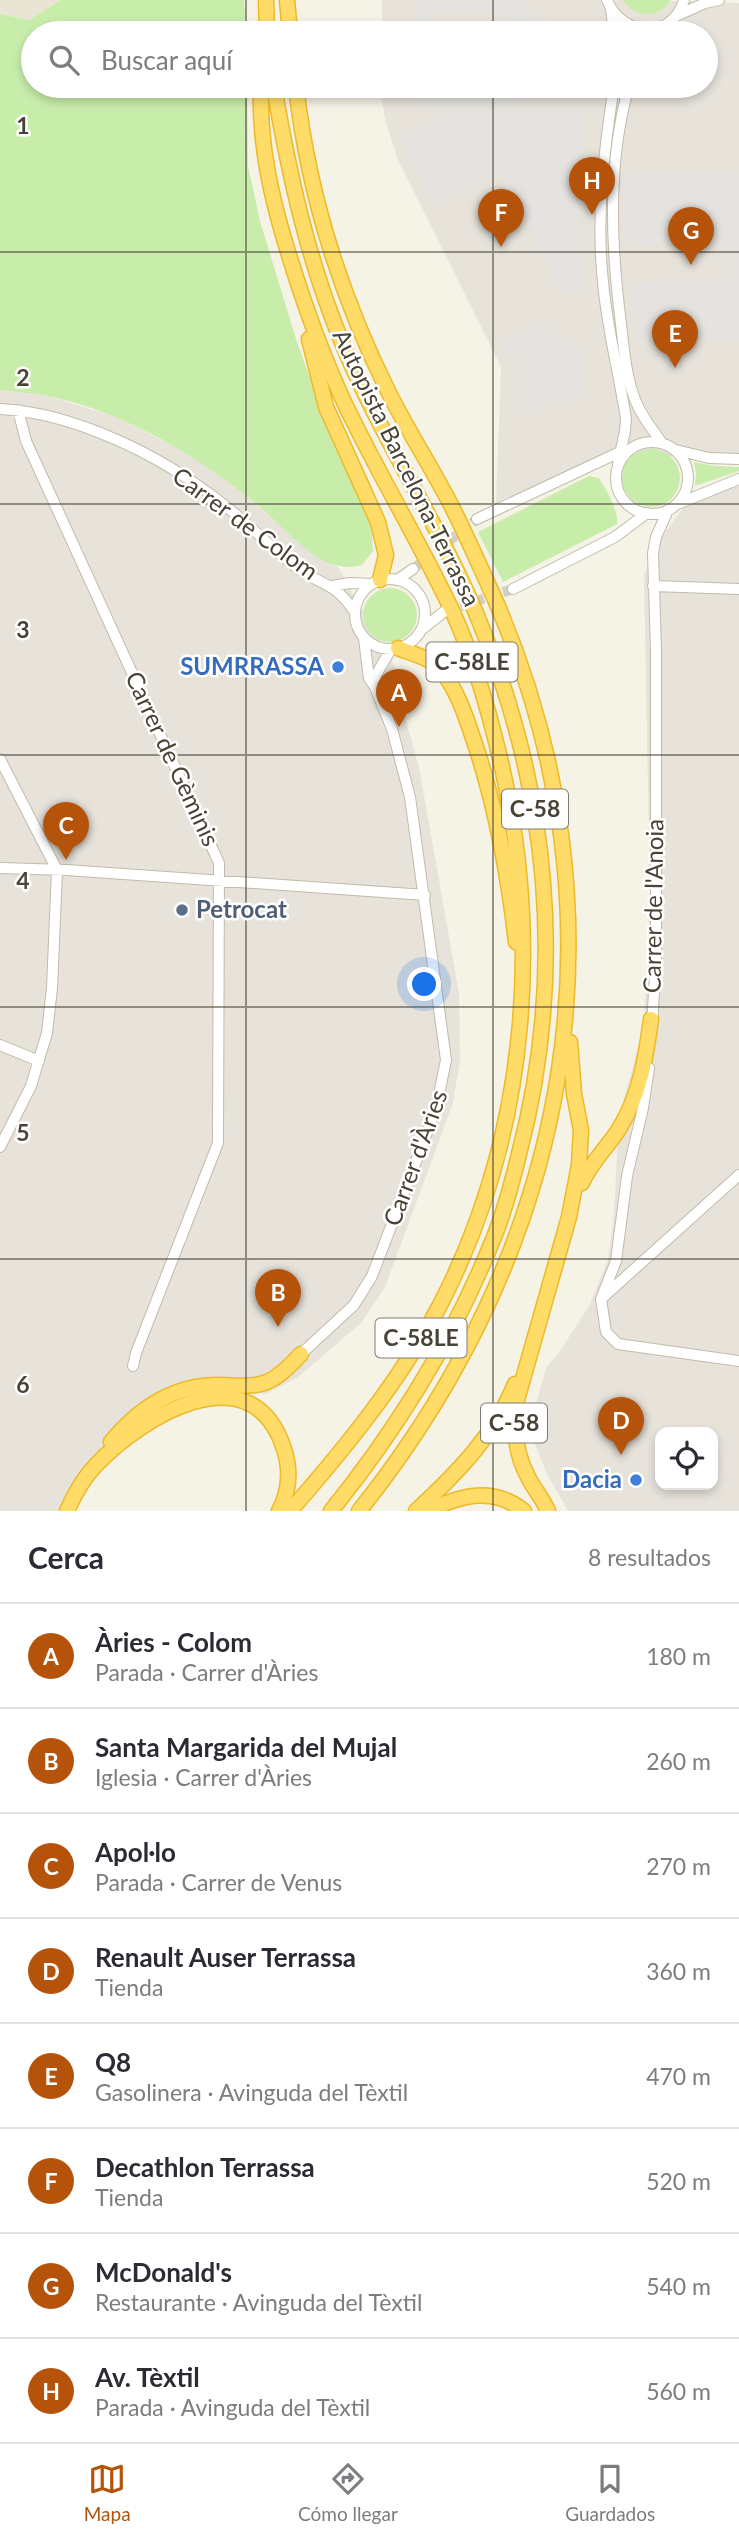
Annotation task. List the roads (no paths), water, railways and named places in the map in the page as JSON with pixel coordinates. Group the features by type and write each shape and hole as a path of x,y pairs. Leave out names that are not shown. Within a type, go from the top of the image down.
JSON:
{"highway":[{"path":"266,0 267,21"},
{"path":"287,0 289,21"},
{"name":"C-58LE","path":"261,98 262,145 278,220 305,308 346,407 458,624 488,708 505,773 516,838 524,942 519,1049 501,1139 475,1224 439,1306 396,1378 290,1511"},
{"name":"Autopista Barcelona-Terrassa","path":"276,98 288,167 303,230 331,314 371,406 474,608 508,697 532,790 540,840 546,923 546,980 535,1084 514,1173 494,1237 469,1296 413,1397 363,1472 331,1511"},
{"name":"Autopista Barcelona-Terrassa","path":"298,98 308,160 341,280 389,393 463,530 499,610 533,700 562,835 568,932 567,1006 557,1086 535,1183 502,1273 463,1354 433,1407 359,1511"},
{"path":"278,220 279,248 305,324 326,407 370,503 383,539 386,555 376,582"},
{"path":"395,649 425,658 440,669 460,702 482,762 498,822 510,887 518,983 501,1139"},
{"path":"567,1006 582,1146 569,1217"},
{"path":"416,1511 482,1444 510,1396 536,1331 569,1217 588,1169 629,1111 642,1075 651,1019"},
{"name":"C-58","path":"536,1331 517,1400 514,1423 520,1457 528,1477 548,1511"},
{"path":"67,1511 83,1481 130,1419 146,1407 176,1393 201,1386 267,1382 282,1373 301,1354"},
{"path":"95,1466 123,1440 163,1414 193,1401 228,1398 247,1403 261,1413 278,1433 289,1471 288,1487 279,1511"},
{"path":"428,1511 452,1499 479,1495 504,1499 524,1511"}],"street":[{"path":"672,20 684,0"},
{"path":"672,20 705,3 719,0"},
{"path":"609,4 622,21"},
{"path":"613,98 602,187 600,247 609,332 625,424 616,457 617,486 622,499 633,509 647,513"},
{"path":"626,98 615,167 615,280 633,394 641,413 662,443"},
{"name":"Carrer de Colom","path":"0,409 59,418 140,451 216,498 298,569 332,586 346,598 354,611"},
{"name":"Carrer de Gèminis","path":"18,410 26,440 219,863 218,1143 133,1366"},
{"path":"477,520 616,457 632,447 652,441 709,458 739,459"},
{"path":"672,507 686,490 688,481 685,464 675,450"},
{"path":"513,589 615,537 647,513 672,507 711,488 739,479"},
{"name":"Carrer de l'Anoia","path":"601,1299 616,1261 627,1176 643,1108 651,1058 656,960 654,544 672,507"},
{"path":"395,649 372,645 364,639 355,621 354,611 363,591 376,582 397,580 413,569"},
{"path":"397,580 416,590 421,599 424,620 421,630"},
{"name":"Carrer de Colom","path":"332,586 376,582"},
{"path":"653,586 739,589"},
{"path":"375,687 376,675 395,649 412,642 421,630 445,611"},
{"name":"Carrer d'Àries","path":"301,1354 354,1305 372,1276 436,1109 446,1060 425,895 406,778 392,729 369,678 364,639"},
{"path":"0,759 57,870 52,988 47,1033 24,1101 0,1147"},
{"path":"0,868 425,895"},
{"path":"0,1045 39,1061"},
{"path":"739,1175 601,1299 606,1332 618,1344 739,1361"}],"tunnel":[{"path":"413,569 477,519"},
{"path":"446,611 513,589"}],"place":[{"name":"Av. Tèxtil","path":"592,215"},
{"name":"Decathlon Terrassa","path":"501,247"},
{"name":"McDonald's","path":"691,265"},
{"name":"Q8","path":"675,368"},
{"name":"SUMRRASSA","path":"338,667"},
{"name":"Àries - Colom","path":"399,727"},
{"name":"Apol·lo","path":"66,860"},
{"name":"Petrocat","path":"182,910"},
{"name":"Santa Margarida del Mujal","path":"278,1327"},
{"name":"Renault Auser Terrassa","path":"621,1455"},
{"name":"Dacia","path":"636,1480"}]}
